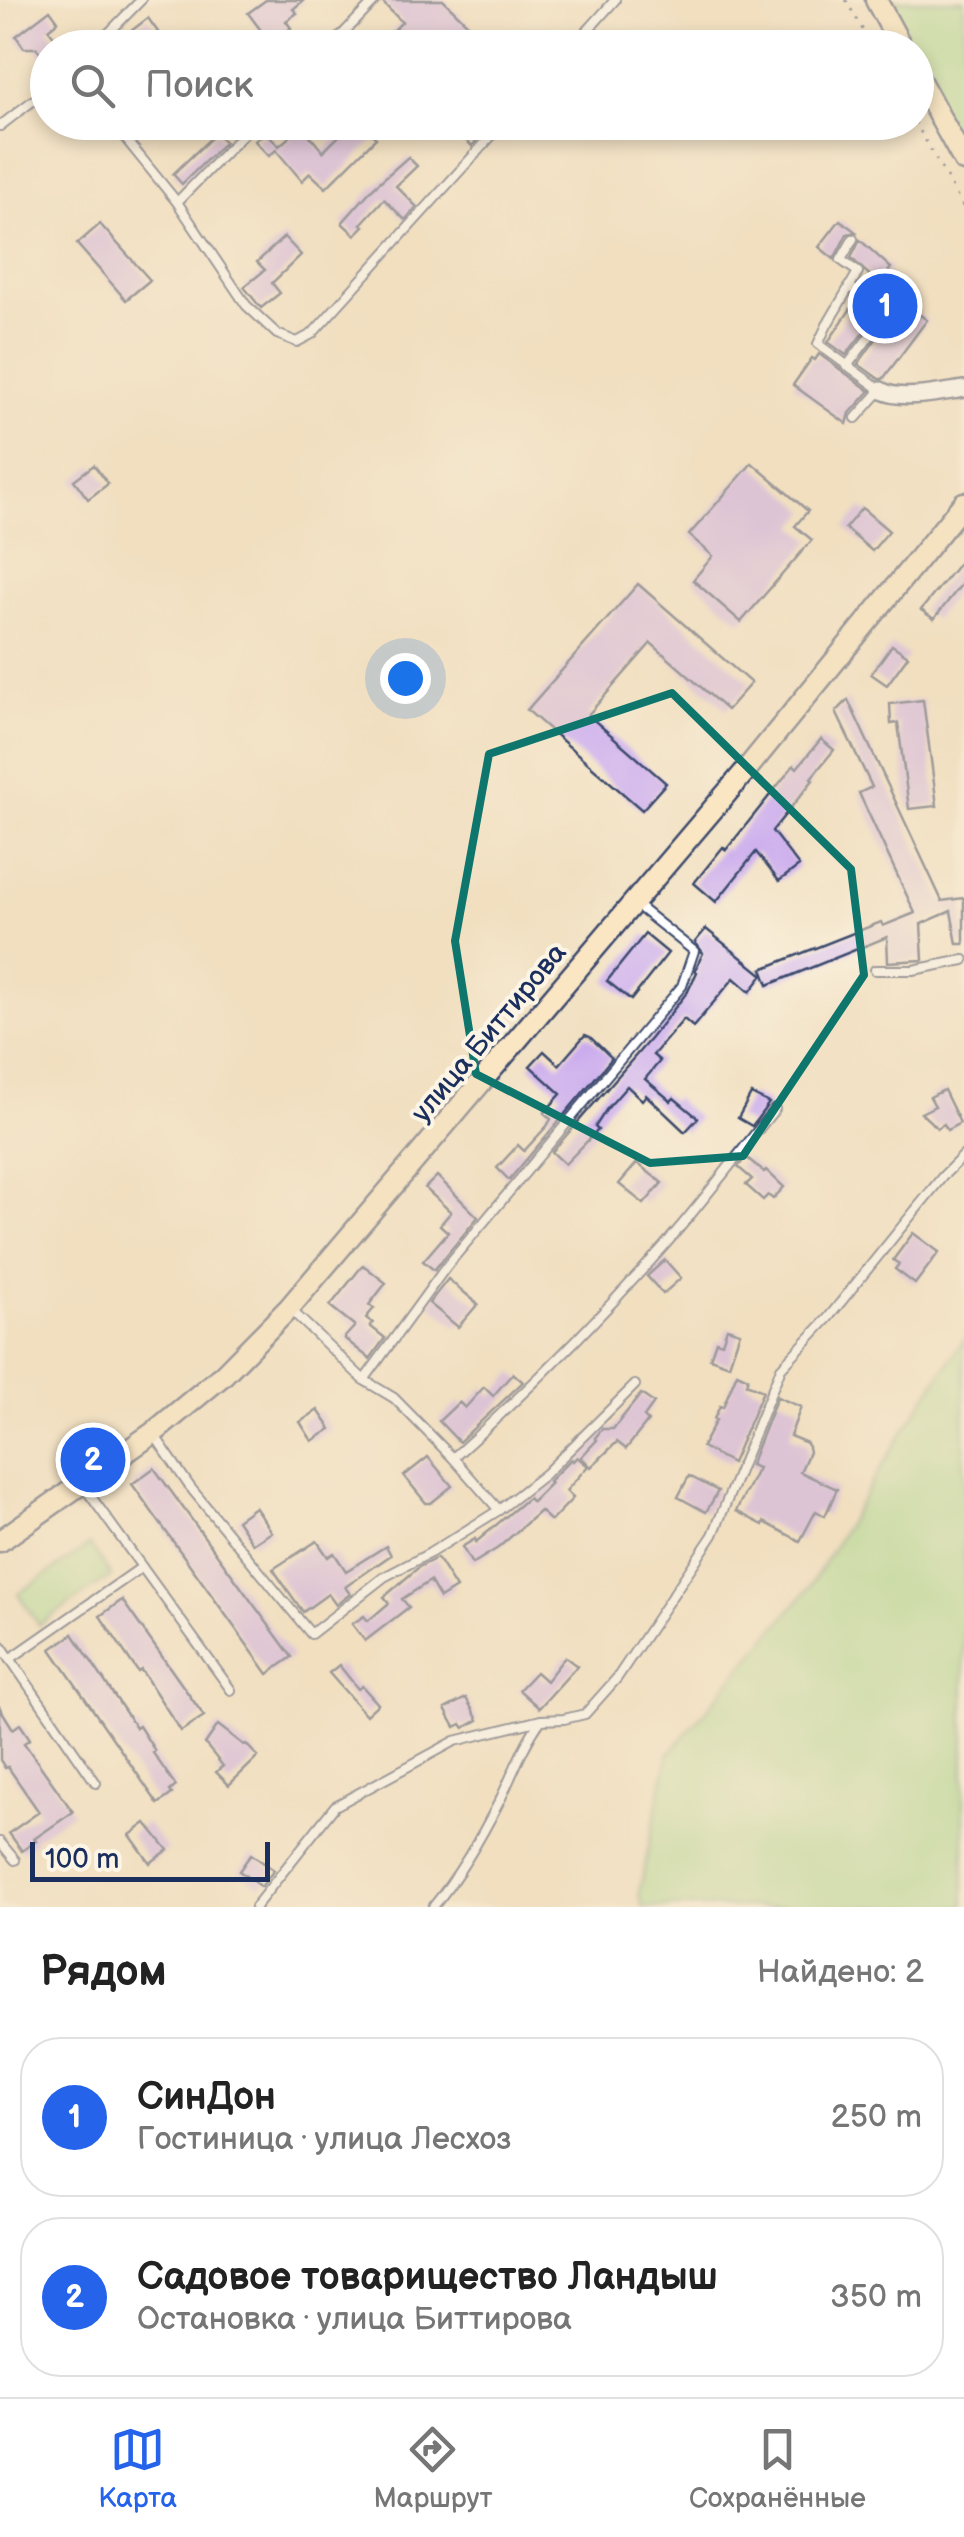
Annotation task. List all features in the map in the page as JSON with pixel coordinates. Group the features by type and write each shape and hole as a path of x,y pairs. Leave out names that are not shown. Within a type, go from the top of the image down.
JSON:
{"street":[{"path":"876,0 892,30"},
{"path":"934,107 964,161"},
{"path":"880,390 886,395 964,388"},
{"name":"улица Биттирова","path":"0,1542 153,1434 223,1375 289,1308 829,671 964,503"}],"lane":[{"path":"112,30 142,0"},
{"path":"347,30 376,0"},
{"path":"588,30 614,0"},
{"path":"0,126 30,103"},
{"path":"127,140 177,202 246,305 277,334 297,342 312,334 488,140"},
{"path":"177,202 237,140"},
{"path":"853,239 840,260 858,272 818,344 880,390 856,418"},
{"path":"847,366 885,316 849,286"},
{"path":"364,1380 446,1267 682,986 694,951 634,903"},
{"path":"875,970 913,970 964,960"},
{"path":"452,1458 498,1418 620,1294 775,1109"},
{"path":"254,1907 335,1806 455,1741 541,1720 585,1714 616,1678 713,1535 781,1368 828,1318 964,1155"},
{"path":"289,1308 364,1380 394,1398 498,1510"},
{"path":"153,1434 190,1488 311,1634 384,1578 498,1510 545,1474 636,1385"},
{"path":"82,1484 230,1690"},
{"path":"10,1659 142,1567"},
{"path":"0,1644 96,1784"},
{"path":"433,1907 452,1884 500,1800 525,1743 541,1720"},
{"path":"0,1842 15,1860"}],"path":[{"path":"846,0 863,30"},
{"path":"925,140 964,209"}],"highlighted area":[{"path":"672,693 851,869 864,975 743,1156 650,1163 476,1074 455,941 489,754"}],"green space":[{"path":"876,0 964,0 964,161 934,105 934,30 893,30"},
{"path":"964,1339 964,1907 642,1907 639,1893 668,1755 809,1588"},
{"path":"90,1545 111,1576 39,1625 18,1594"}],"building":[{"path":"266,0 304,0 293,9 297,13 286,21 291,28 288,30 261,30 248,13"},
{"path":"443,0 471,27 394,30 402,22 383,3"},
{"path":"50,10 58,21 49,30 30,30 30,48 24,48 16,36"},
{"path":"148,18 157,30 132,30"},
{"path":"209,140 225,142 182,184 173,174"},
{"path":"273,140 279,146 286,140 313,140 323,152 335,140 374,140 326,188 310,173 302,181 276,150 269,156 255,141"},
{"path":"408,157 417,166 396,186 417,207 405,220 384,199 355,235 342,223"},
{"path":"840,220 856,232 847,234 834,259 819,247"},
{"path":"100,224 150,280 126,300 77,244"},
{"path":"284,237 301,255 272,283 280,293 261,308 244,287 265,270 257,262"},
{"path":"860,240 891,268 879,284 851,258"},
{"path":"875,282 927,320 883,379 858,364 892,317 885,303 869,291"},
{"path":"860,303 876,316 846,355 828,342 852,307 855,309"},
{"path":"819,354 870,391 850,413 847,424 793,385"},
{"path":"752,463 808,511 795,526 812,540 741,622 693,580 713,556 689,535"},
{"path":"94,465 108,484 88,499 74,480"},
{"path":"862,508 889,531 872,551 845,528"},
{"path":"964,557 964,581 934,619 921,610"},
{"path":"638,584 751,683 727,710 651,643 588,715 666,783 642,810 527,710"},
{"path":"892,645 908,656 887,685 871,674"},
{"path":"848,700 942,901 964,898 964,944 957,944 951,911 921,924 923,960 888,962 887,937 768,985 762,969 881,922 883,926 915,913 859,793 872,787 836,712"},
{"path":"923,700 937,806 909,809 898,723 891,724 890,704"},
{"path":"821,739 834,750 772,831 799,866 779,881 756,852 716,902 694,883 723,847 726,850 794,765 797,768"},
{"path":"706,929 763,975 750,992 734,978 693,1027 684,1019 653,1055 660,1061 645,1079 698,1118 685,1132 646,1095 642,1100 627,1086 606,1110 595,1127 598,1130 565,1164 552,1152 688,991 703,953 695,942"},
{"path":"645,934 668,953 631,1000 607,981"},
{"path":"585,1035 612,1058 509,1180 497,1168 518,1145 524,1151 547,1126 551,1119 544,1113 561,1094 530,1066 544,1051 559,1065"},
{"path":"944,1090 960,1123 947,1130 944,1124 937,1128 921,1113 935,1106 930,1097"},
{"path":"751,1094 769,1103 752,1126 738,1118"},
{"path":"746,1157 784,1187 773,1199 768,1195 763,1200 746,1185 752,1179 738,1167"},
{"path":"637,1163 662,1183 644,1204 619,1184"},
{"path":"437,1176 478,1217 434,1270 423,1261 448,1232 440,1225 451,1212 425,1188"},
{"path":"913,1233 939,1252 915,1284 895,1269 899,1264 893,1260"},
{"path":"665,1260 681,1278 663,1294 647,1276"},
{"path":"363,1265 386,1283 369,1305 374,1308 366,1318 385,1338 370,1359 344,1338 355,1326 330,1306"},
{"path":"448,1279 478,1304 458,1327 429,1303"},
{"path":"727,1328 740,1332 729,1365 710,1358 716,1341 722,1343"},
{"path":"513,1373 523,1382 459,1442 439,1421 459,1402 465,1408 484,1387 493,1396"},
{"path":"737,1373 748,1378 746,1384 763,1391 732,1463 702,1447"},
{"path":"641,1394 654,1403 644,1417 648,1421 626,1449 617,1442 591,1467 581,1457 602,1429 613,1429"},
{"path":"777,1397 801,1407 790,1436 807,1443 809,1452 800,1472 837,1489 825,1516 816,1511 800,1541 736,1511 758,1468 750,1465"},
{"path":"318,1410 331,1429 312,1441 300,1422"},
{"path":"428,1457 452,1486 431,1503 426,1503 404,1476"},
{"path":"577,1457 588,1466 566,1491 573,1498 551,1521 540,1511 498,1548 472,1564 462,1547 475,1539 476,1542 528,1498 532,1502"},
{"path":"154,1468 292,1657 268,1674 132,1484"},
{"path":"689,1476 718,1491 706,1512 678,1497"},
{"path":"255,1507 272,1532 253,1544 237,1520"},
{"path":"317,1541 328,1557 334,1553 346,1571 386,1546 391,1555 345,1587 350,1594 336,1605 328,1594 303,1612 273,1569"},
{"path":"437,1558 456,1588 440,1598 430,1581 402,1599 409,1607 365,1641 352,1624 364,1616 368,1621 389,1603 384,1597 419,1567"},
{"path":"122,1600 204,1716 181,1731 100,1616"},
{"path":"73,1634 136,1728 139,1726 176,1786 158,1804 51,1649"},
{"path":"565,1657 577,1666 539,1708 519,1690 536,1672 546,1681"},
{"path":"339,1665 358,1689 362,1686 378,1704 366,1715 329,1673"},
{"path":"466,1698 478,1720 464,1728 461,1724 455,1727 445,1709"},
{"path":"0,1708 13,1729 20,1724 30,1739 24,1743 73,1812 22,1851 9,1833 39,1812 0,1760"},
{"path":"218,1725 258,1757 229,1785 216,1772 223,1766 205,1744"},
{"path":"146,1823 168,1850 150,1863 130,1835"},
{"path":"251,1854 274,1870 261,1887 239,1871"}],"place":[{"name":"СинДон","path":"885,306"},
{"name":"Садовое товарищество Ландыш","path":"93,1460"}]}
